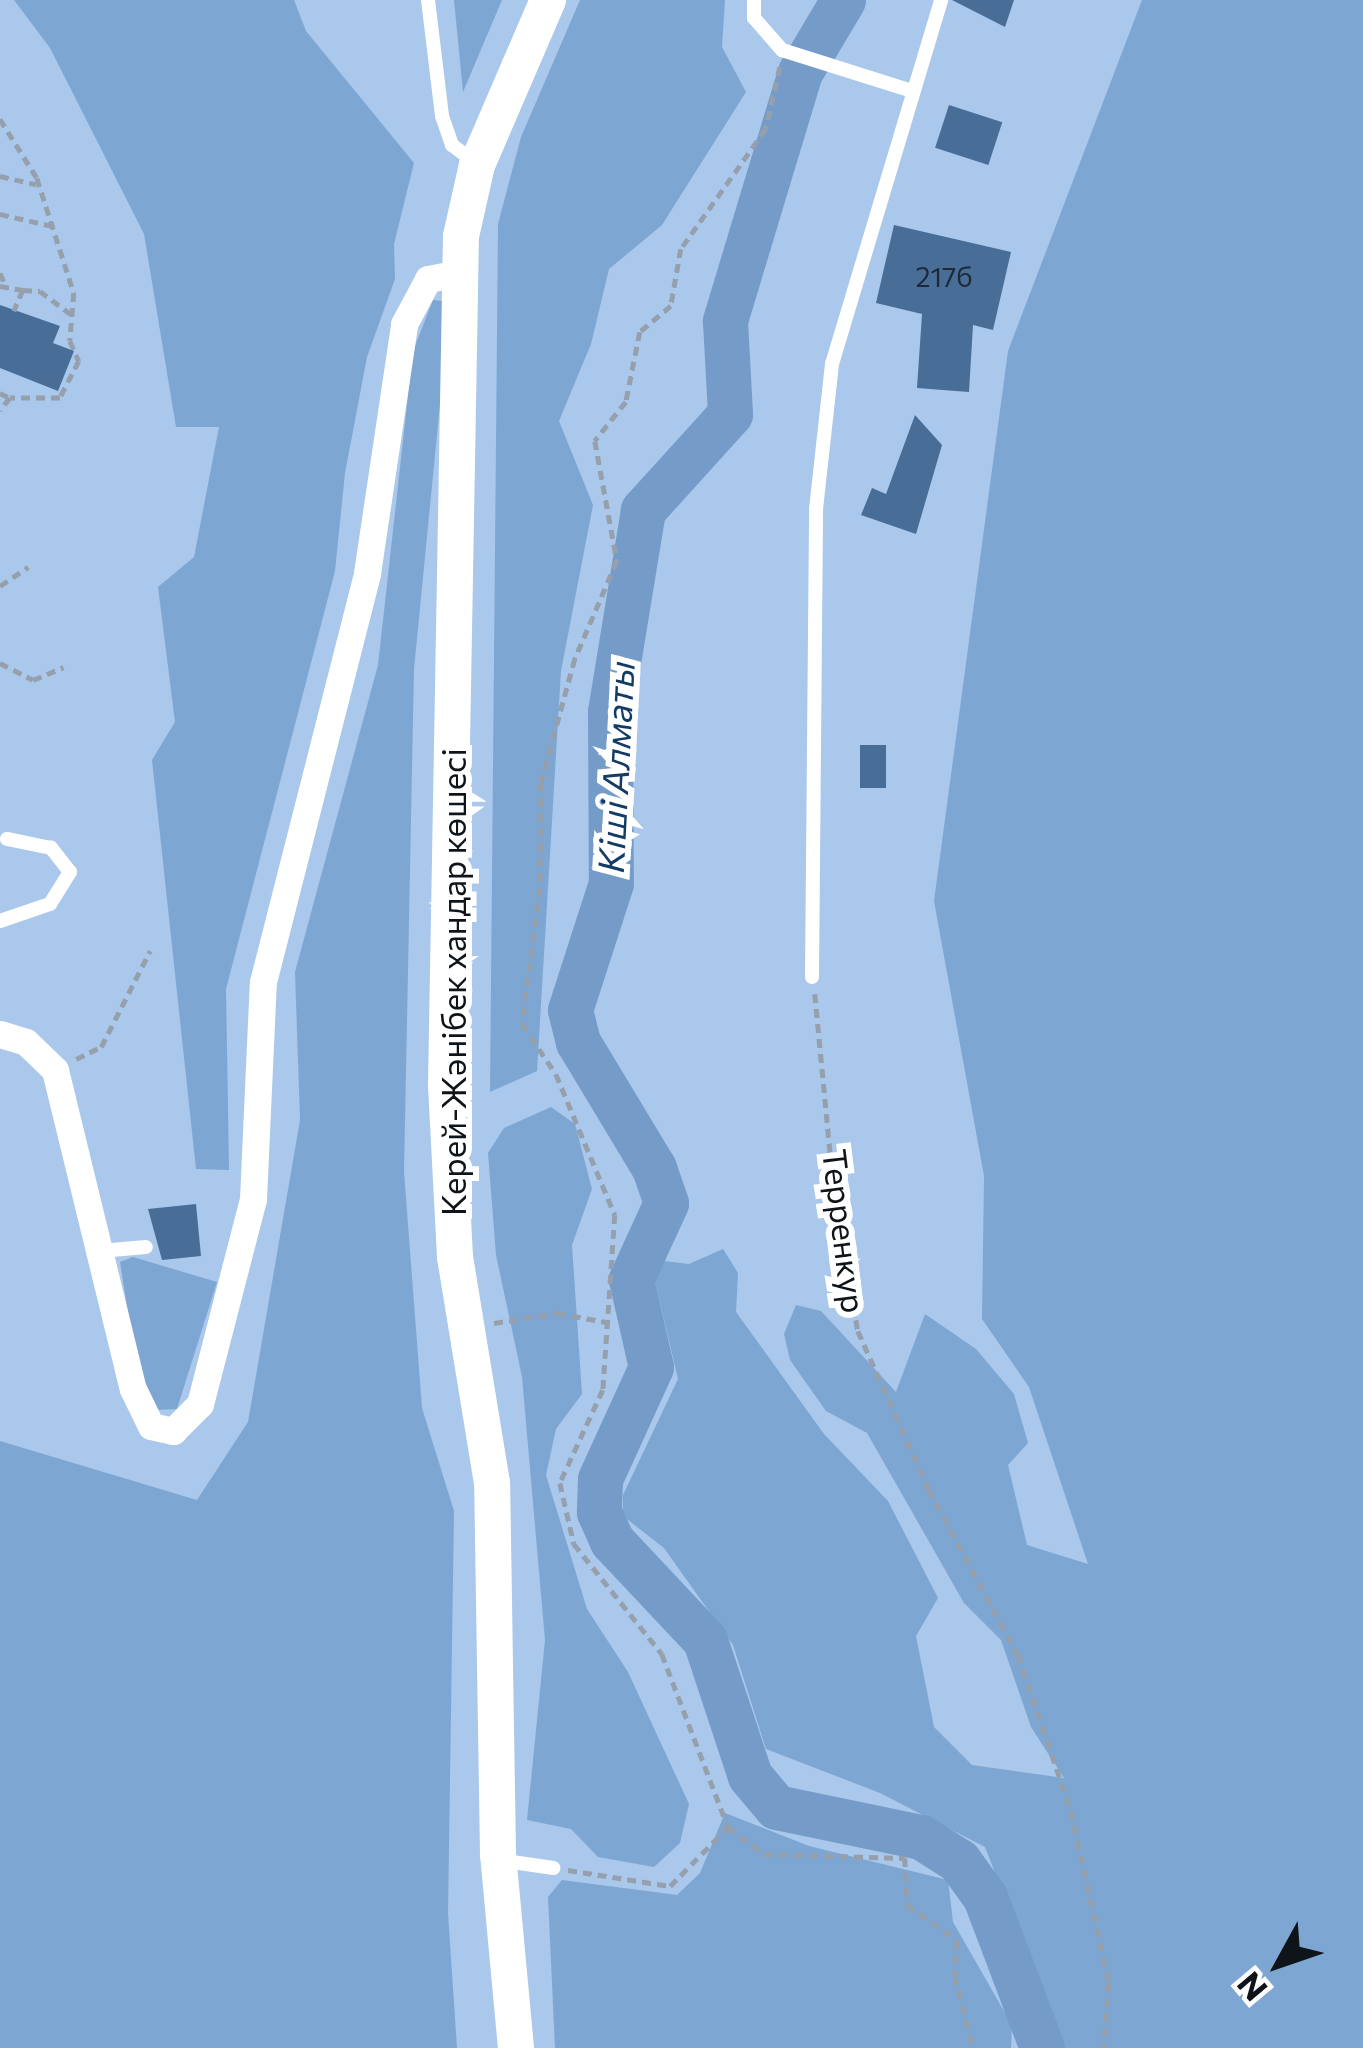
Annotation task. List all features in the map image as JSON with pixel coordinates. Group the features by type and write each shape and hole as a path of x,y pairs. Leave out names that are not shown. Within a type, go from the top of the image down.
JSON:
{"main road":[{"name":"Керей-Жәнібек хандар көшесі","path":"517,2048 499,1860 492,1484 464,1325 447,1185 446,1085 459,273 477,164 548,0"}],"street":[{"path":"0,1034 26,1042 55,1070 133,1389 151,1426 173,1431 200,1404 253,1199 263,982 367,573 404,324 428,279 459,273"}],"lane":[{"path":"428,0 442,116 452,145 477,164"},
{"path":"754,0 754,18 782,50 840,73 912,91"},
{"path":"812,977 816,509 832,364 941,0"},
{"path":"0,921 50,904 70,872 51,848 7,839"},
{"path":"100,1251 146,1247"},
{"path":"499,1860 553,1868"}],"path":[{"path":"782,50 766,129 681,249 671,306 640,332 626,402 595,440 617,561 575,659 541,783 540,888 522,1024 556,1074 615,1215 603,1390 560,1484 574,1544 662,1654 728,1827 764,1853 905,1858 907,1905 957,1940 955,1976 974,2048"},
{"path":"0,119 38,184 74,293 79,362 60,398 0,394"},
{"path":"0,176 38,184"},
{"path":"0,214 52,226"},
{"path":"0,273 3,286 40,291 72,315"},
{"path":"14,311 23,290"},
{"path":"0,411 10,398"},
{"path":"0,586 28,568"},
{"path":"0,663 33,680 63,667"},
{"path":"55,1070 101,1047 150,951"},
{"name":"Терренкур","path":"812,977 835,1202 858,1331 928,1490 1018,1655 1071,1811 1109,1982 1104,2048"},
{"path":"464,1325 557,1313 606,1322"},
{"path":"553,1868 670,1886 728,1827"}],"shaded area":[{"path":"0,0 1363,0 1363,2048 265,2048 0,1703"},
{"path":"14,0 294,0 306,31 414,163 394,244 395,279 367,357 345,473 335,571 226,989 229,1170 196,1169 152,760 175,722 158,587 194,557 219,427 176,427 144,234 50,48"},
{"path":"454,0 502,0 463,92"},
{"path":"580,0 725,0 722,47 746,92 662,225 609,269 591,344 559,421 593,505 561,671 537,1071 490,1092 498,224 521,137"},
{"path":"1142,0 1363,0 1363,2048 1063,2048 985,1847 880,1793 766,1749 733,1645 664,1548 623,1516 623,1495 678,1379 654,1277 664,1261 689,1264 723,1249 738,1273 736,1312 824,1434 888,1501 938,1598 916,1636 934,1727 972,1765 1064,1778 1031,1727 1001,1640 964,1603 867,1433 826,1411 790,1360 784,1334 796,1305 821,1311 896,1392 925,1314 976,1349 1014,1394 1028,1443 1008,1465 1027,1545 1088,1564 1029,1387 982,1319 984,1176 934,901 1008,351"},
{"path":"433,300 450,302 414,669 404,1172 422,1408 454,1511 448,1913 457,2048 0,2048 0,1441 197,1500 248,1422 300,1120 295,972 378,665 413,351"},
{"path":"551,1107 575,1124 592,1189 572,1245 582,1394 556,1429 546,1475 587,1609 628,1672 689,1804 680,1843 654,1867 598,1857 571,1829 527,1820 545,1640 522,1377 496,1255 488,1153 504,1128"},
{"path":"133,1257 217,1282 177,1409 152,1410 137,1370 120,1262"},
{"path":"725,1813 809,1846 948,1880 953,1922 1012,2025 1011,2048 555,2048 548,1897 562,1880 677,1895 700,1873"}],"building":[{"path":"952,0 1014,0 1005,27"},
{"path":"949,105 1002,122 988,165 935,148"},
{"path":"894,225 1011,252 993,330 973,325 969,392 917,388 922,314 876,303"},
{"path":"0,305 60,326 53,343 74,351 58,391 0,368"},
{"path":"915,415 942,445 916,534 861,515 872,488 886,494"},
{"path":"860,745 886,745 886,788 860,788"},
{"path":"196,1204 201,1256 162,1260 148,1209"}],"waterway":[{"name":"Кіші Алматы","path":"843,0 800,72 725,321 730,414 643,510 610,712 611,883 570,1010 578,1042 654,1168 666,1203 631,1279 651,1367 600,1479 599,1512 612,1541 705,1640 750,1776 776,1807 921,1837 959,1861 985,1897 1042,2048"}]}
